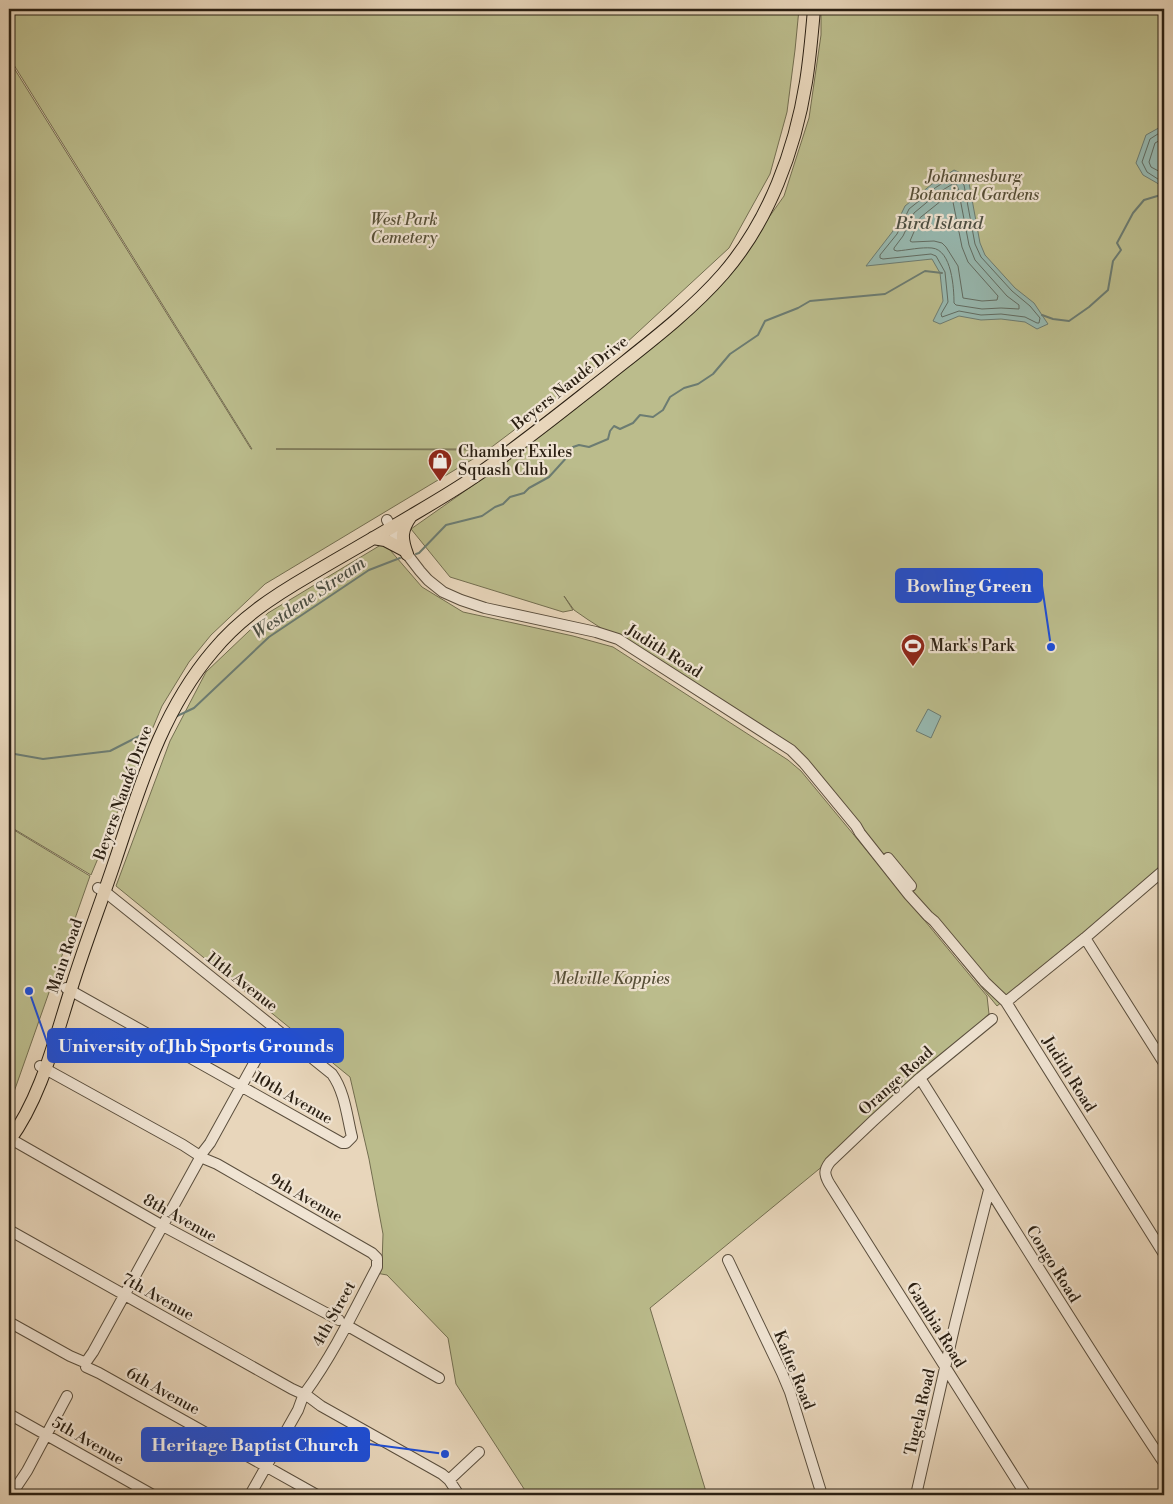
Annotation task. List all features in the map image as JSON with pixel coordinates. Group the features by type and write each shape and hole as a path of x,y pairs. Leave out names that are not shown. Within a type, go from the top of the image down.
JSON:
{"main road":[{"name":"Beyers Naudé Drive","path":"101,890 138,773 155,733 175,694 206,647 229,623 270,591 389,524 500,450 591,380 678,308 705,283 730,255 751,222 774,177 787,141 801,77 807,9"},
{"name":"Beyers Naudé Drive","path":"101,890 153,750 172,711 203,662 231,631 268,600 373,538 389,524 411,516 471,479 560,413 692,305 713,285 732,262 752,234 779,180 791,147 806,83 814,9"},
{"path":"405,552 403,531 411,516"},
{"path":"373,538 385,540 405,552"},
{"name":"Main Road","path":"9,1138 43,1067 101,890"}],"street":[{"name":"Judith Road","path":"389,524 405,552 428,580 443,592 485,608 609,635 618,639 791,750 856,826 863,831 897,868 924,904 934,921 985,982 1006,1002 1164,1254"},
{"path":"1006,1002 1085,938 1164,870"},
{"name":"11th Avenue","path":"101,890 332,1074 337,1081 352,1137 348,1142"},
{"path":"1085,938 1164,1063"},
{"name":"10th Avenue","path":"68,989 342,1143 348,1142"},
{"name":"Orange Road","path":"825,1170 830,1162 866,1127 920,1078 992,1019"},
{"path":"86,1364 274,1026"},
{"name":"9th Avenue","path":"43,1067 376,1255 378,1260"},
{"name":"Congo Road","path":"920,1078 1110,1382 1164,1463"},
{"name":"8th Avenue","path":"9,1138 163,1226 342,1322 439,1378"},
{"name":"Gambia Road","path":"825,1170 825,1176 829,1183 1026,1495"},
{"name":"Tugela Road","path":"916,1495 945,1367 989,1190"},
{"name":"7th Avenue","path":"9,1230 429,1466 449,1480 458,1495"},
{"name":"4th Street","path":"250,1495 313,1382 342,1322 377,1267 378,1260"},
{"name":"Kafue Road","path":"728,1260 790,1392 822,1495"},
{"name":"6th Avenue","path":"9,1322 317,1495"},
{"path":"13,1493 67,1396"},
{"name":"5th Avenue","path":"9,1414 153,1495"},
{"path":"449,1480 479,1452"}],"green space":[{"name":"West Park Cemetery","path":"9,9 799,9 787,112 770,174 729,248 611,357 489,449 276,449 488,450 265,584 211,635 189,662 162,706 91,875 9,826 9,60 252,449 9,57"},
{"name":"Johannesburg Botanical Gardens","path":"821,9 1164,9 1164,870 997,1006 785,747 587,619 574,610 564,596 573,610 563,612 450,577 411,529 516,455 684,319 743,254 784,196 809,118 821,35"},
{"name":"Melville Koppies","path":"384,543 422,587 463,612 573,636 613,647 788,760 801,771 987,996 989,1014 824,1165 650,1308 707,1495 528,1495 456,1384 448,1338 387,1275 376,1273 382,1264 383,1234 369,1159 350,1077 116,886 170,741 206,672 268,613"},
{"path":"9,827 90,876 9,1106"}],"water":[{"path":"1164,125 1164,189 1143,175 1136,163 1146,135"},
{"name":"Bird Island","path":"954,170 961,173 969,183 980,243 985,255 1015,288 1034,303 1048,324 1037,329 1025,322 1001,319 981,320 959,316 940,324 933,321 943,301 940,273 932,259 866,266 893,231 905,206 932,184"},
{"path":"928,709 941,716 931,738 916,731"}],"waterway":[{"name":"Westdene Stream","path":"1042,315 1053,319 1069,321 1108,290 1113,261 1121,250 1117,243 1133,213 1144,200 1164,194"},
{"name":"Westdene Stream","path":"416,554 446,525 482,516 503,504 510,497 524,493 529,488 549,477 568,456 573,447 579,445 589,447 608,439 610,431 614,426 620,429 633,423 640,415 653,417 663,410 670,397 684,388 698,384 713,374 730,354 758,335 765,321 798,308 810,301 885,294 925,271 942,273"},
{"name":"Westdene Stream","path":"175,717 194,708 269,637 369,570 400,558"},
{"name":"Westdene Stream","path":"9,753 43,759 110,751 151,730"}],"place":[{"name":"Chamber Exiles Squash Club","path":"440,482"},
{"name":"Bowling Green","path":"1051,647"},
{"name":"Mark's Park","path":"913,667"},
{"name":"University of Jhb Sports Grounds","path":"29,991"},
{"name":"Heritage Baptist Church","path":"445,1454"}]}
